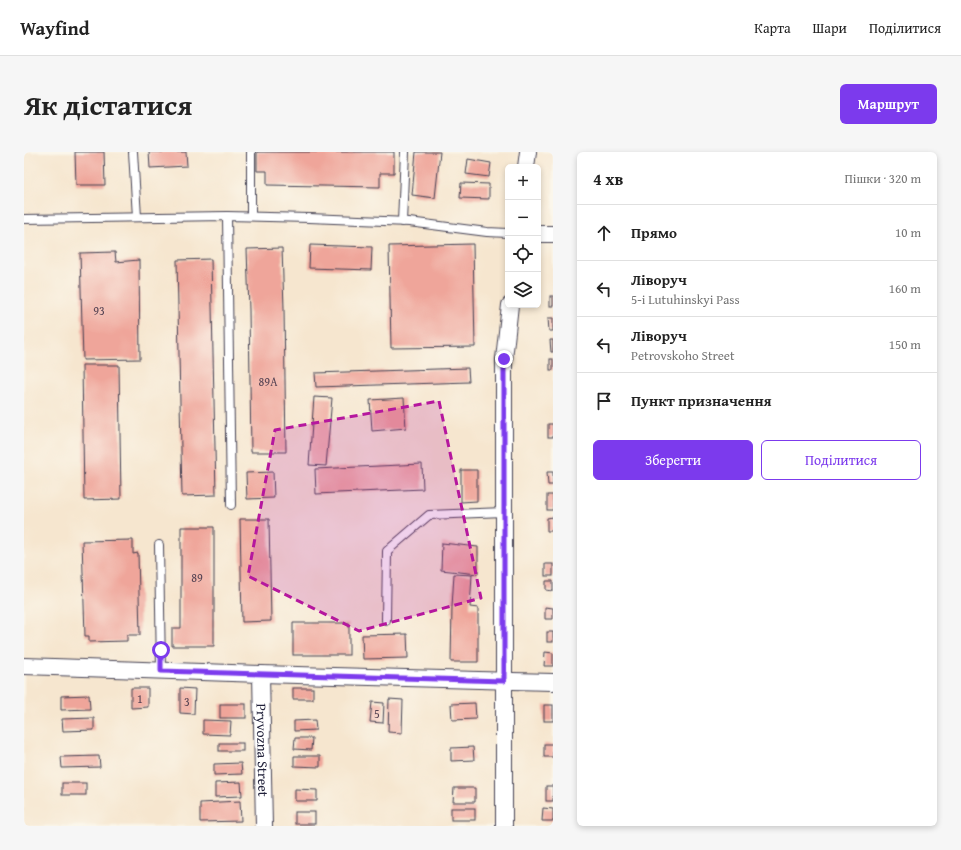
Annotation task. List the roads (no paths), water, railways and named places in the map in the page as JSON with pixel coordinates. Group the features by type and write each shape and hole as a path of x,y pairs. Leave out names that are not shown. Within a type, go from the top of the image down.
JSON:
{"street":[{"path":"526,164 528,152"},
{"path":"541,234 553,234"},
{"path":"504,826 504,359 510,308"},
{"path":"24,666 553,682"},
{"name":"Pryvozna Street","path":"261,674 264,826"}],"lane":[{"path":"132,152 137,217"},
{"path":"251,152 251,216"},
{"path":"402,222 405,152"},
{"path":"227,216 231,505"},
{"path":"24,219 251,216 402,222 505,233"},
{"path":"386,620 387,551 429,515 504,512"},
{"path":"159,545 161,671"}]}
